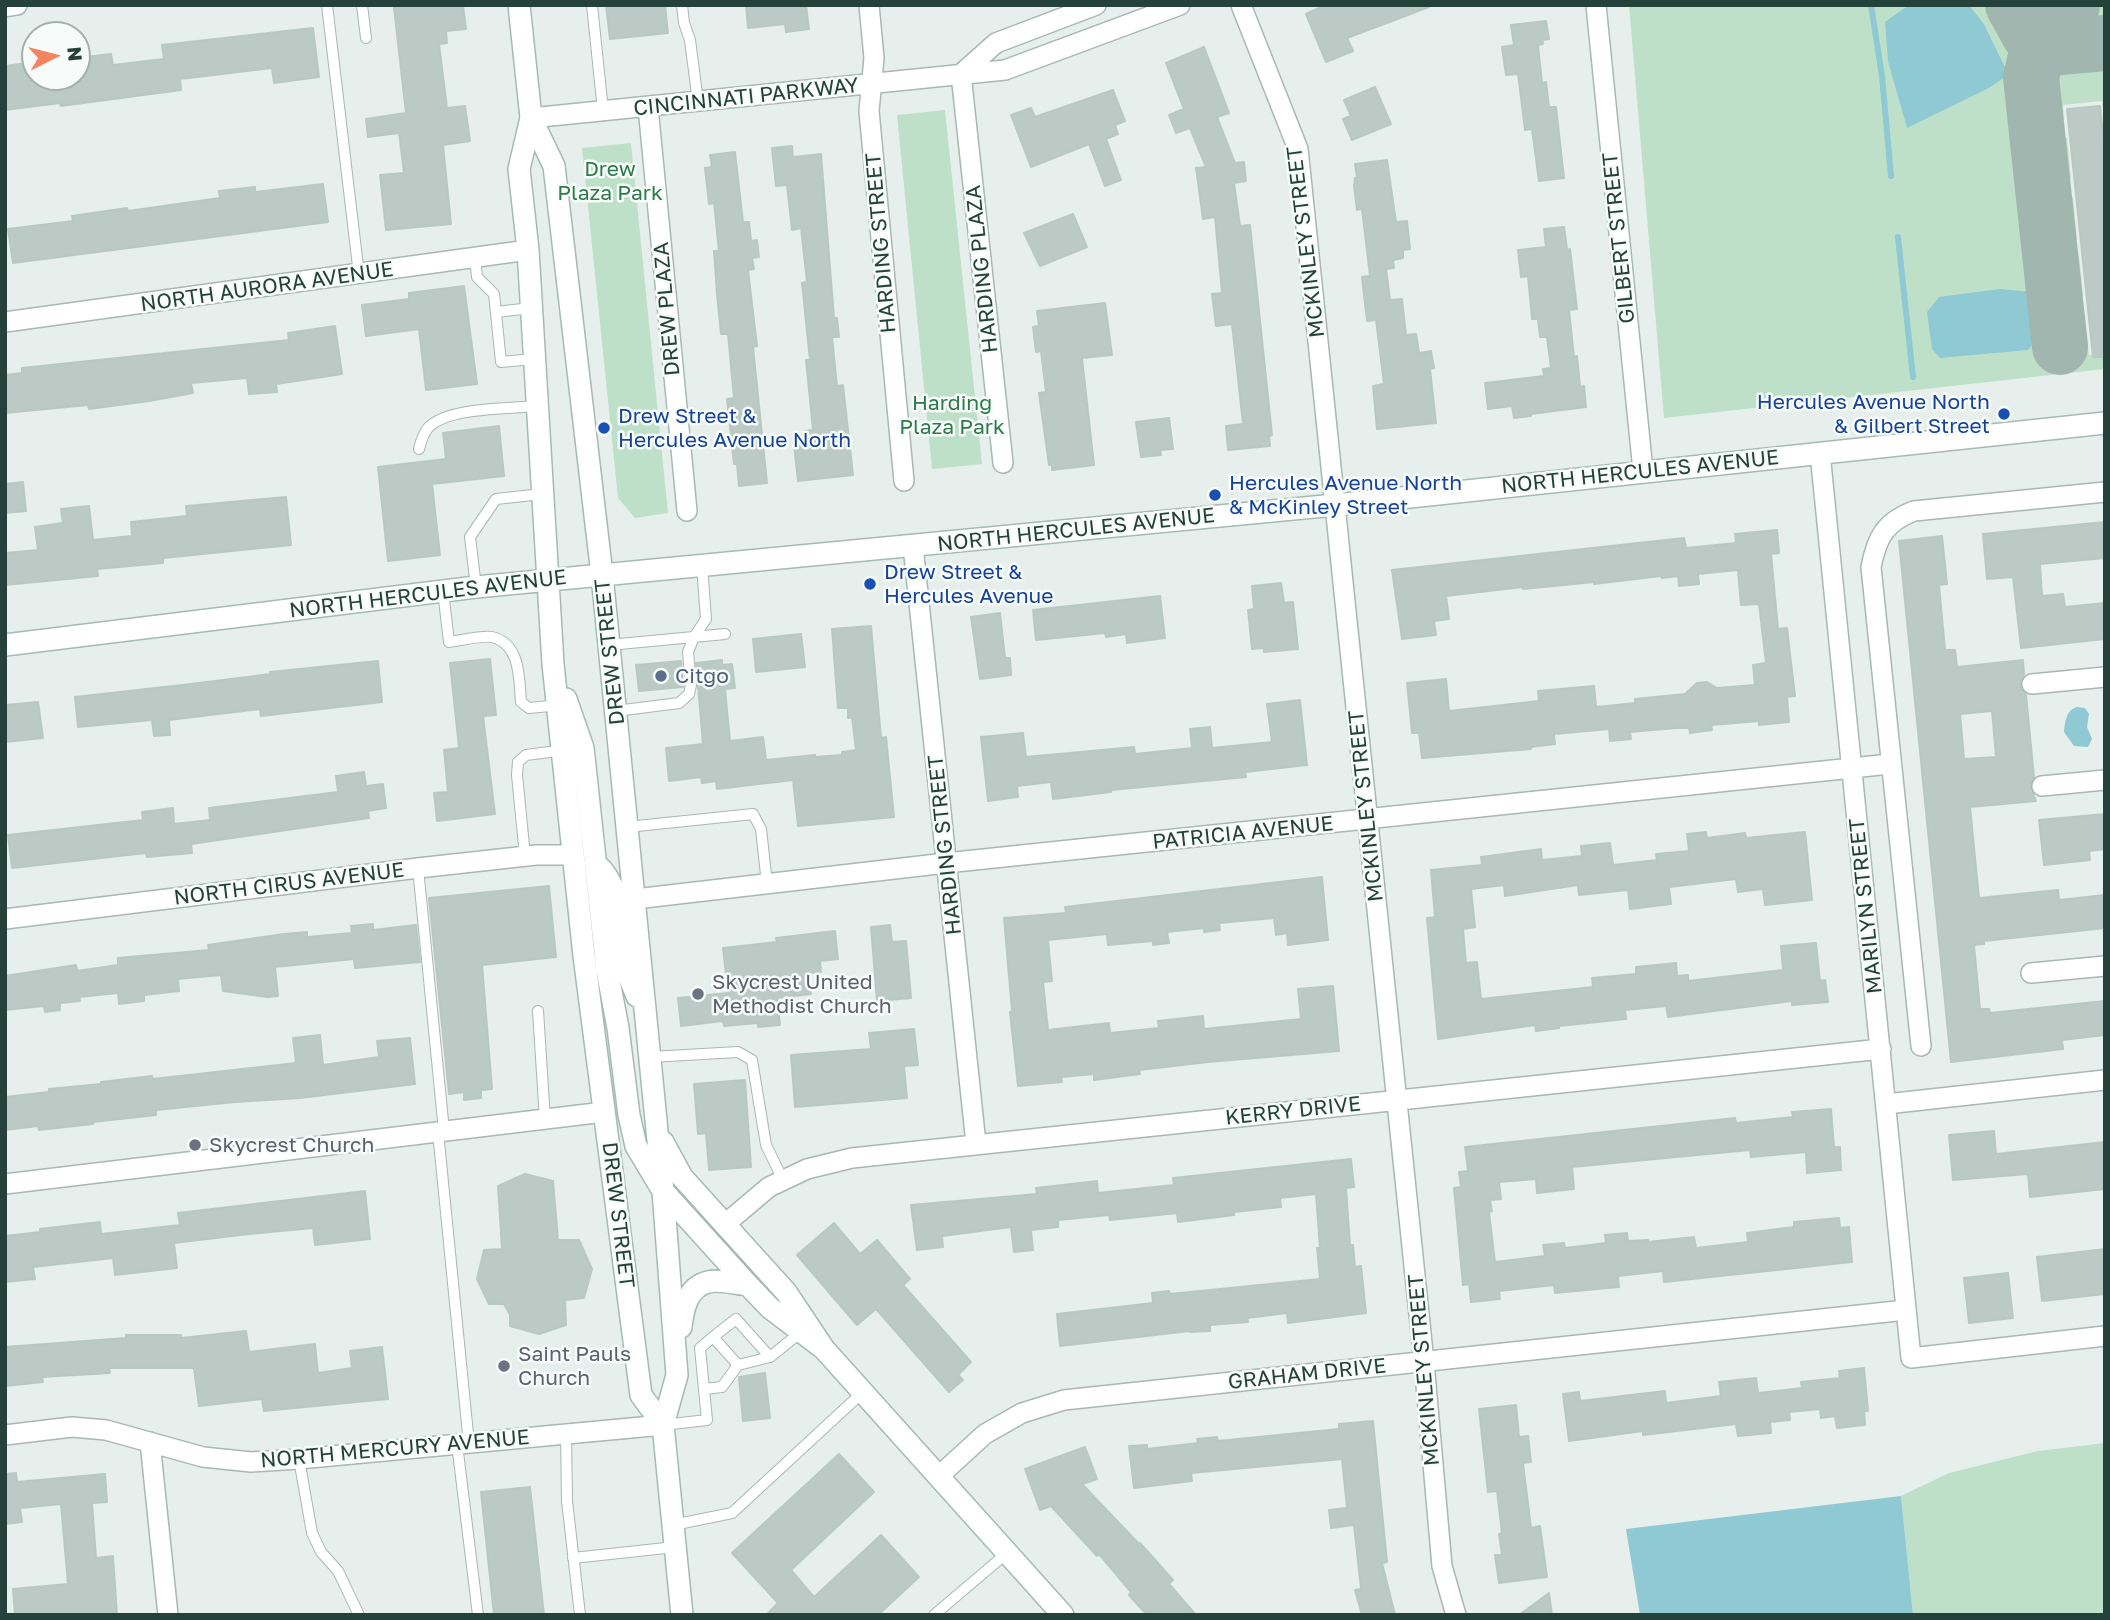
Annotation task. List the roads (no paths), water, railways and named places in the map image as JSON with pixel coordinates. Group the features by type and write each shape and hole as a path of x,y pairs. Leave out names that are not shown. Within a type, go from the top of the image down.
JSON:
{"main road":[{"name":"DREW STREET","path":"519,5 531,118 519,169 528,250 554,664 595,864 607,970 618,1028 629,1115 636,1146 663,1191"},
{"name":"DREW STREET","path":"531,118 554,166 602,575 628,827 663,1191 677,1375 663,1425 682,1615"},
{"name":"NORTH HERCULES AVENUE","path":"5,645 476,587 1335,505 2105,423"},
{"name":"DREW STREET","path":"573,749 573,855 641,1395 663,1425"},
{"path":"573,855 595,864 606,873 612,884 617,898 626,967 646,1021"},
{"path":"657,1132 682,1177 786,1292 824,1349 1055,1609"},
{"path":"663,1191 770,1308 824,1349"},
{"path":"677,1375 683,1306 695,1290 709,1282 748,1285"}],"street":[{"path":"5,7 17,5"},
{"name":"HARDING STREET","path":"869,5 874,58 869,111 904,481"},
{"path":"961,74 996,44 1096,5"},
{"name":"CINCINNATI PARKWAY","path":"531,118 1005,70 1180,5"},
{"name":"MCKINLEY STREET","path":"1241,5 1298,149 1424,1362 1442,1566 1456,1615"},
{"name":"GILBERT STREET","path":"1596,5 1643,471"},
{"name":"HARDING PLAZA","path":"961,74 1003,463"},
{"name":"DREW PLAZA","path":"648,107 687,511"},
{"name":"NORTH AURORA AVENUE","path":"5,322 528,250"},
{"name":"MARILYN STREET","path":"1820,453 1911,1358 2105,1336"},
{"path":"1921,1046 1871,567 1875,548 1883,532 1896,518 1914,511 2105,492"},
{"name":"HARDING STREET","path":"913,546 976,1144"},
{"path":"2032,684 2105,677"},
{"name":"PATRICIA AVENUE","path":"635,899 946,863 1367,821 1890,764"},
{"path":"2042,786 2105,780"},
{"name":"NORTH CIRUS AVENUE","path":"5,919 418,868 525,856 573,855"},
{"path":"2031,973 2105,966"},
{"name":"KERRY DRIVE","path":"724,1224 769,1188 807,1169 852,1158 1881,1049"},
{"path":"1886,1104 2105,1080"},
{"path":"5,1184 604,1112"},
{"name":"GRAHAM DRIVE","path":"939,1476 985,1434 1022,1413 1064,1400 1906,1310"},
{"name":"NORTH MERCURY AVENUE","path":"5,1435 72,1427 106,1430 203,1457 251,1462 663,1425"},
{"path":"150,1442 168,1615"}],"lane":[{"path":"327,5 359,275"},
{"path":"362,5 366,38"},
{"path":"592,5 603,111"},
{"path":"682,5 690,40 698,102"},
{"path":"475,257 477,278 494,294 501,362 534,359"},
{"path":"496,312 531,308"},
{"path":"419,449 422,437 429,427 440,419 454,414 537,406"},
{"path":"476,587 470,537 496,499 542,494"},
{"path":"616,711 679,703 689,694 691,685 688,652 694,636 706,619 702,566"},
{"path":"443,591 449,642 492,636 508,646 518,663 521,702 528,708 563,705"},
{"path":"609,645 725,634"},
{"path":"525,856 518,762 526,755 573,749"},
{"path":"628,827 753,814 761,828 767,884"},
{"path":"418,868 478,1615"},
{"path":"538,1011 545,1120"},
{"path":"650,1057 738,1052 752,1060 766,1145 783,1181"},
{"path":"663,1425 707,1420 700,1348 736,1319 770,1357"},
{"path":"704,1389 722,1387 738,1365 770,1357 802,1332"},
{"path":"713,1338 738,1365"},
{"path":"673,1525 732,1513 863,1392"},
{"path":"566,1434 567,1501 580,1615"},
{"path":"299,1459 312,1533 321,1552 338,1571 359,1615"},
{"path":"573,1558 676,1547"},
{"path":"934,1615 1007,1553"}],"water":[{"path":"1909,5 1969,5 1984,24 2009,75 1989,88 1907,128 1888,62 1885,22"},
{"path":"2000,289 2032,292 2040,309 2039,336 2028,350 1940,358 1932,349 1927,312 1939,297"},
{"path":"2077,707 2085,708 2089,714 2087,727 2092,739 2088,747 2074,746 2064,732 2068,714"},
{"path":"1901,1496 1913,1615 1640,1615 1626,1529"}],"waterway":[{"path":"1871,5 1882,76 1891,176"},
{"path":"1898,237 1913,377"}],"place":[{"name":"Hercules Avenue North & Gilbert Street","path":"2004,414"},
{"name":"Drew Street & Hercules Avenue North","path":"604,428"},
{"name":"Hercules Avenue North & McKinley Street","path":"1215,495"},
{"name":"Drew Street & Hercules Avenue","path":"870,584"},
{"name":"Citgo","path":"661,676"},
{"name":"Skycrest United Methodist Church","path":"698,994"},
{"name":"Skycrest Church","path":"195,1145"},
{"name":"Saint Pauls Church","path":"504,1366"}],"park label":[{"name":"Drew Plaza Park","path":"610,181"},
{"name":"Harding Plaza Park","path":"952,415"}]}
